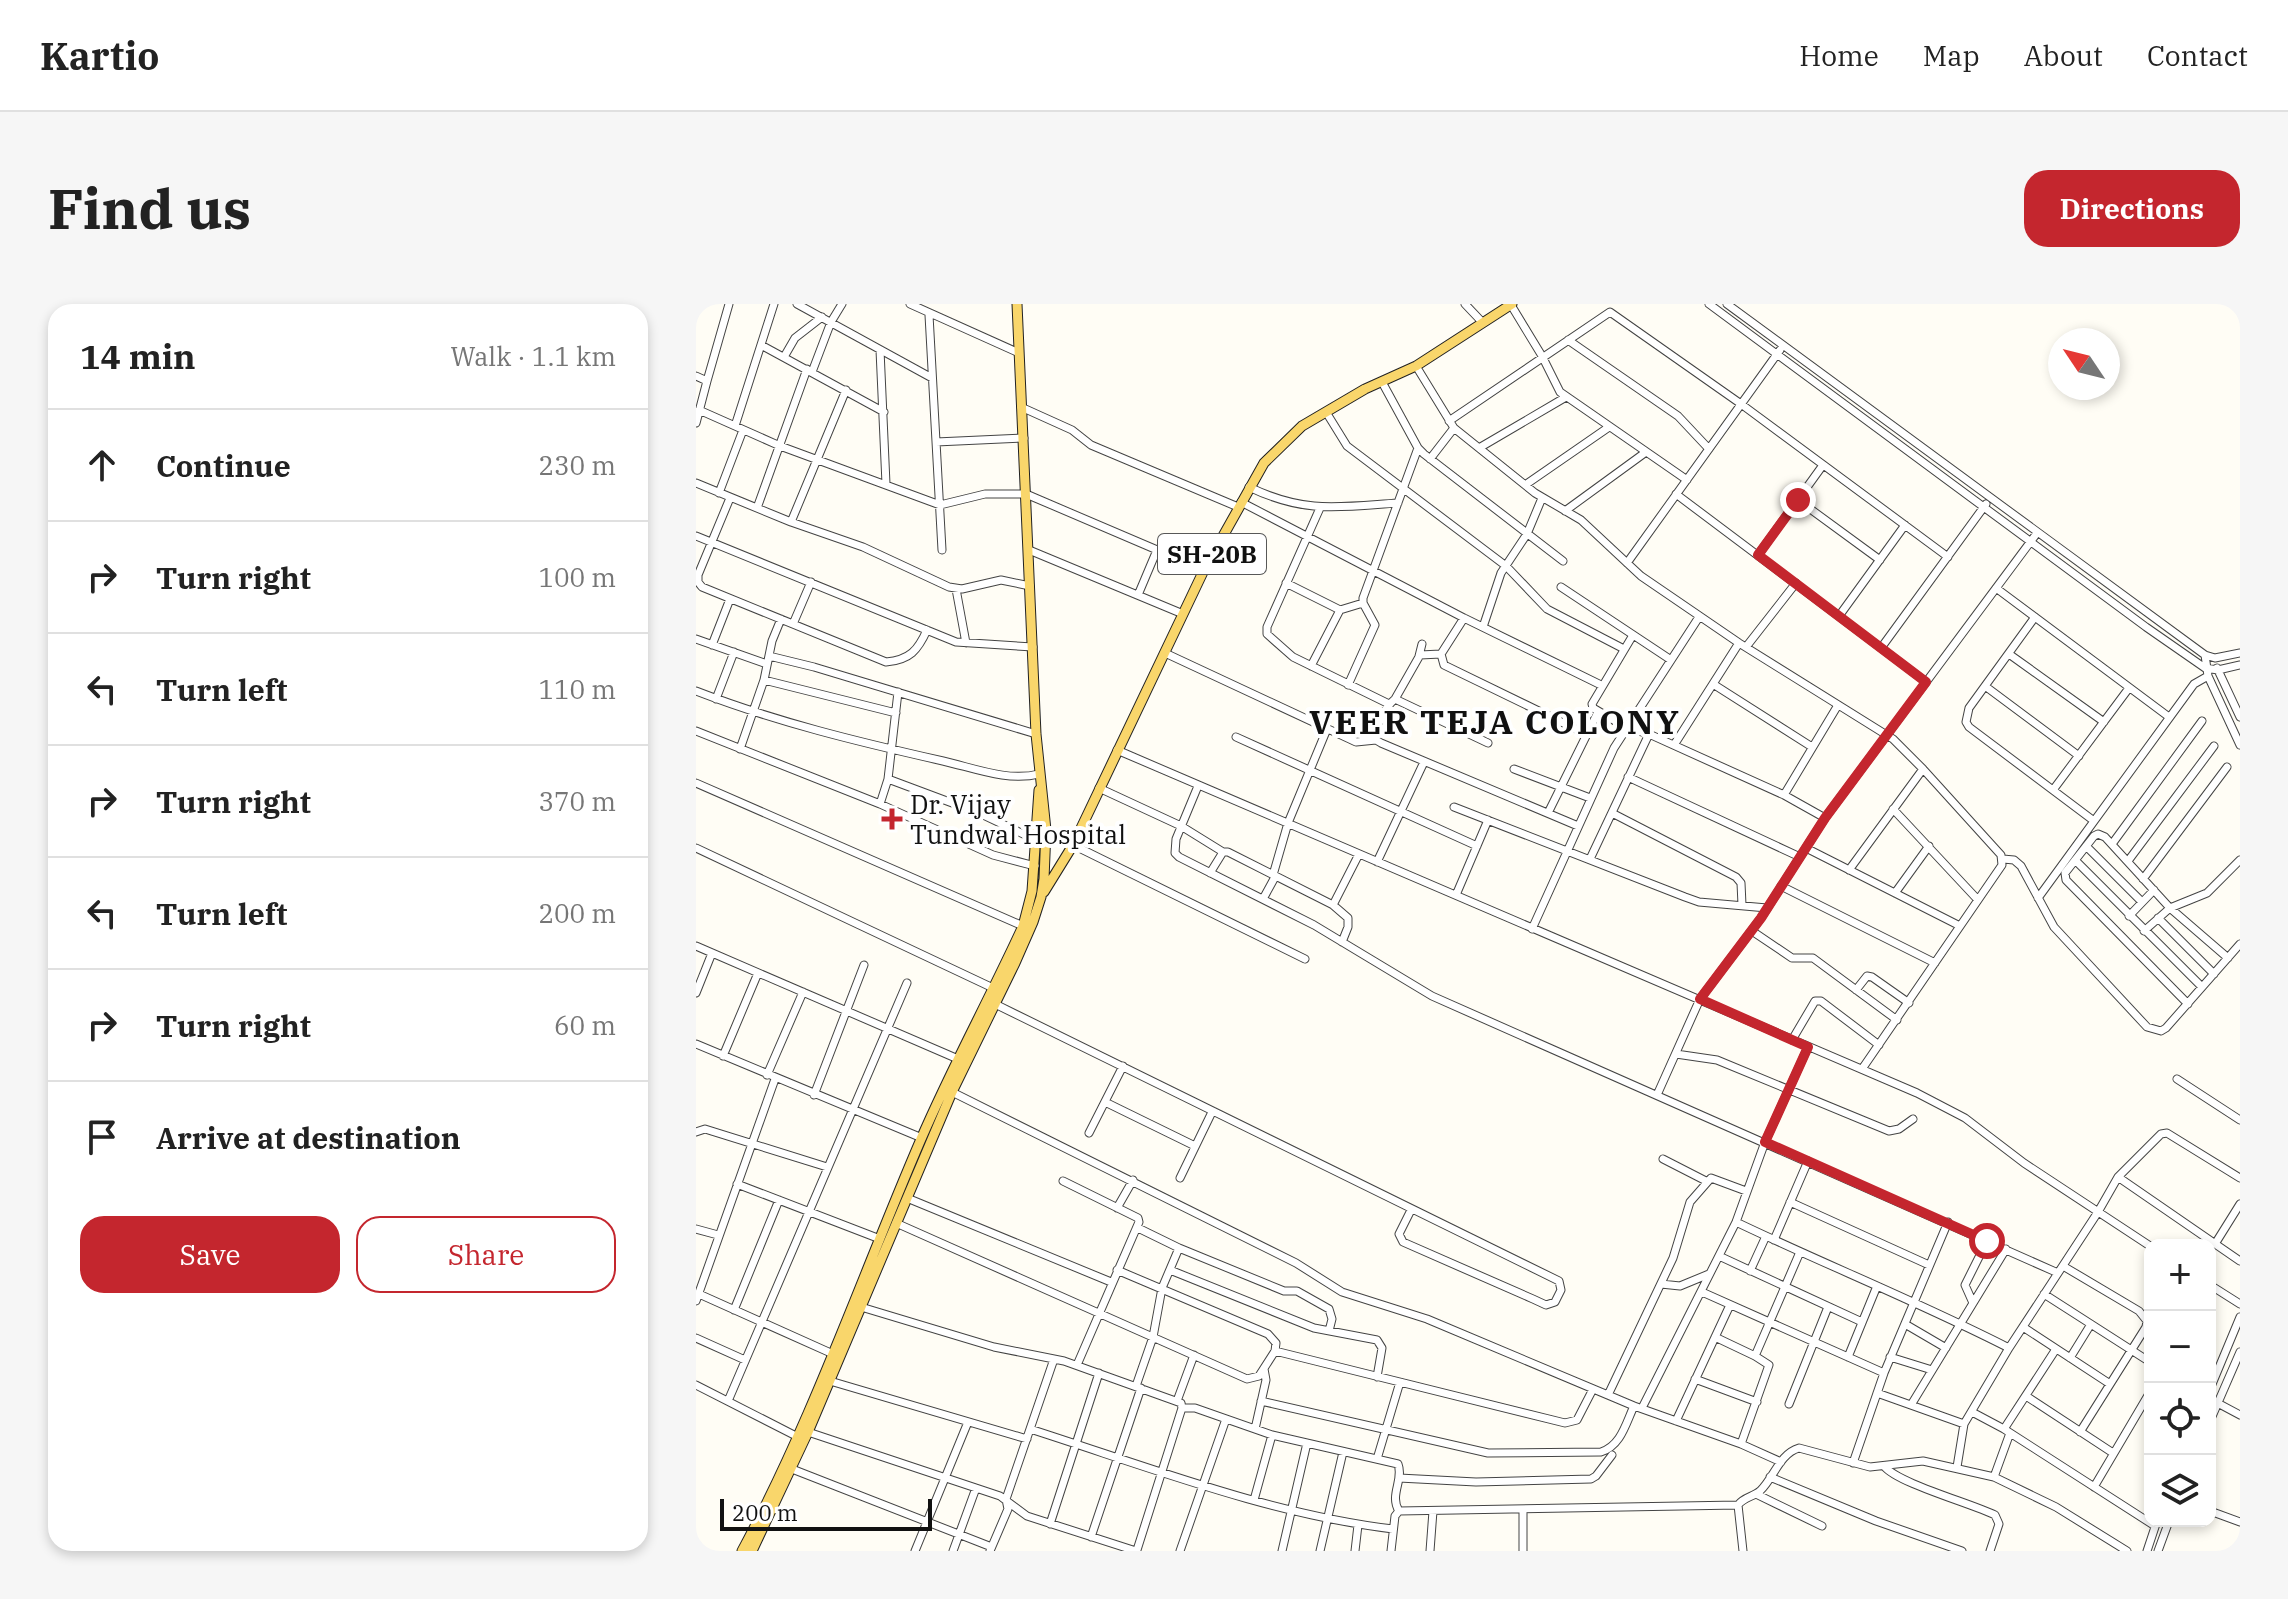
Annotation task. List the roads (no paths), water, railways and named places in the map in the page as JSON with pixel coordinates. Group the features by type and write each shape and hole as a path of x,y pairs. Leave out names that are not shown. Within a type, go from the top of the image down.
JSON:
{"main road":[{"path":"742,1551 833,1354 922,1138 1023,926 1028,909 1035,866 1039,778 1017,304"},
{"name":"SH-20B","path":"1028,909 1041,897 1073,845 1204,570 1264,463 1295,431 1416,366 1512,304"},
{"path":"753,1548 792,1469 952,1092 1033,922 1044,879 1046,830 1039,778"}],"street":[{"path":"696,420 729,304"},
{"path":"719,493 774,304"},
{"path":"797,304 932,378"},
{"path":"757,508 810,370 842,304"},
{"path":"910,304 1019,353"},
{"path":"1465,304 1483,323"},
{"path":"1512,304 1555,385 1566,397 1687,480"},
{"path":"1709,304 2206,672"},
{"path":"1727,304 2205,655 2215,658 2240,653"},
{"path":"1430,459 1452,424 1542,356 1604,313 1610,312 1948,557"},
{"path":"929,315 942,550"},
{"path":"784,357 795,338 822,317"},
{"path":"1568,340 1678,416 1709,449"},
{"path":"761,345 884,412"},
{"path":"1627,563 1784,345"},
{"path":"880,350 886,484"},
{"path":"1416,366 1452,424 1542,498 1581,520 1641,576 1742,645 1888,736 1923,769 2003,859 2014,860 2021,866 2054,927 2147,1027 2161,1031 2166,1028 2240,944"},
{"path":"696,376 707,381"},
{"path":"1382,382 1418,448 1563,561"},
{"path":"791,522 846,390"},
{"path":"1479,448 1566,397"},
{"path":"1021,407 1072,430 1105,452 1239,504 1309,537 1601,685"},
{"path":"699,410 780,446 940,505 985,494 1026,494 1204,570"},
{"path":"1326,412 1347,446 1506,566 1547,609 1624,649"},
{"path":"1525,485 1609,427"},
{"path":"936,442 1024,438"},
{"path":"1348,685 1375,625 1363,603 1418,448"},
{"path":"1565,511 1646,452"},
{"path":"1758,555 1823,465"},
{"path":"696,483 791,522 863,547 956,589 1001,580 1030,586"},
{"path":"1249,487 1276,500 1320,508 1398,503"},
{"path":"1676,494 1926,682"},
{"path":"730,498 698,582 702,587 886,662 912,655 927,630"},
{"path":"1483,627 1499,578 1527,534 1542,498"},
{"path":"1881,648 1990,499"},
{"path":"1798,500 1880,560"},
{"path":"1320,508 1267,627 1267,634 1288,654 1348,685 1488,743"},
{"path":"1839,616 1905,525"},
{"path":"1657,1095 1700,999 1752,931 1825,818 2037,533"},
{"path":"696,536 956,642 1033,647"},
{"path":"1029,550 1183,614"},
{"path":"1138,595 1157,550"},
{"path":"793,624 811,582"},
{"path":"1286,583 1340,610 1363,603"},
{"path":"1674,745 1742,645 1796,583"},
{"path":"1561,587 1671,660"},
{"path":"1996,588 2169,717"},
{"path":"956,589 966,643"},
{"path":"712,645 730,599"},
{"path":"1311,666 1340,610"},
{"path":"1532,929 1614,748 1699,617"},
{"path":"2035,617 1966,715 1969,727 2094,821"},
{"path":"1464,618 1441,654 1441,660 1449,669 1586,734"},
{"path":"740,749 781,619"},
{"path":"1633,635 1592,704 1598,712 1627,728 1649,734 1784,795 1825,818"},
{"path":"696,639 734,652 898,692 1036,734"},
{"path":"1376,740 1375,734 1419,656 1422,644"},
{"path":"716,699 734,652"},
{"path":"1165,653 1360,743 1376,740 1578,826"},
{"path":"1419,656 1441,654"},
{"path":"2009,654 2104,722"},
{"path":"2205,655 2206,672 2240,745"},
{"path":"2215,658 2240,717"},
{"path":"2038,898 2194,684 2206,672 2240,665"},
{"path":"764,680 896,713"},
{"path":"1713,684 1812,747"},
{"path":"1985,686 2079,756"},
{"path":"2053,790 2129,688"},
{"path":"696,691 751,713 892,750 1014,777 1039,778"},
{"path":"880,804 888,779 898,692"},
{"path":"1784,795 1838,705"},
{"path":"1548,813 1598,712"},
{"path":"2112,844 2202,721"},
{"path":"1263,899 1275,877 1273,875 1288,823 1327,729"},
{"path":"696,731 880,804 993,855 1035,866"},
{"path":"1590,859 1649,734"},
{"path":"1236,737 1477,846"},
{"path":"2128,861 2214,746"},
{"path":"1117,750 1917,1093 1965,1118 2024,1163 2144,1242"},
{"path":"1377,862 1424,762"},
{"path":"2143,879 2227,767"},
{"path":"1514,769 1590,798"},
{"path":"1849,870 1923,769"},
{"path":"1628,777 1800,857"},
{"path":"888,779 979,813 1036,840"},
{"path":"696,783 1023,926"},
{"path":"1198,786 1176,839 1175,853 1342,942 1419,990 1987,1241 2060,1270 2144,1315 2146,1327 2080,1432"},
{"path":"1099,788 1181,826 1223,852 1333,905 1348,918 1342,942"},
{"path":"1454,807 1699,902 1767,908"},
{"path":"1893,809 1978,900"},
{"path":"1612,813 1736,877 1741,883 1742,905"},
{"path":"1456,895 1488,820"},
{"path":"2188,1004 2066,880 2065,873 2086,846 2098,834 2105,837 2170,908 2228,958"},
{"path":"1073,845 1305,959"},
{"path":"1895,893 1929,846"},
{"path":"2086,846 2142,902"},
{"path":"696,848 993,988"},
{"path":"1806,848 1960,926"},
{"path":"1210,873 1223,852"},
{"path":"1333,905 1359,854"},
{"path":"1862,1069 2002,865 2003,859"},
{"path":"2075,860 2202,987"},
{"path":"2144,931 2170,908 2207,893 2240,860"},
{"path":"1781,886 1935,963"},
{"path":"2129,916 2154,890"},
{"path":"2158,918 2214,974"},
{"path":"1752,931 1792,958 1813,958 1897,1020"},
{"path":"696,946 958,1059"},
{"path":"696,993 712,953"},
{"path":"814,1095 864,965"},
{"path":"723,1056 758,973"},
{"path":"1856,990 1867,976 1872,977 1909,1003"},
{"path":"728,1401 907,983"},
{"path":"803,992 697,1297 833,1354"},
{"path":"1792,1040 1810,1006 1815,1001 1821,1001 1879,1045"},
{"path":"995,1004 1559,1281 1561,1290 1555,1302 1546,1305 1403,1242 1399,1234 1411,1210"},
{"path":"696,1044 922,1138"},
{"path":"1261,1401 1488,1453 1601,1452 1617,1442 1702,1292 1736,1222 1765,1142 1808,1047"},
{"path":"1676,1054 1717,1060 1889,1131 1899,1129 1913,1119"},
{"path":"1089,1133 1123,1066"},
{"path":"2177,1079 2240,1120"},
{"path":"952,1092 1304,1267 1342,1292 1427,1319 1593,1389 1781,1462"},
{"path":"1105,1102 1195,1146"},
{"path":"1180,1178 1212,1112"},
{"path":"696,1132 705,1129 827,1167"},
{"path":"1957,1467 1964,1424 2118,1177 2161,1134 2167,1133 2240,1178"},
{"path":"1663,1159 1706,1181"},
{"path":"1750,1271 1790,1202 1808,1161"},
{"path":"2118,1177 2208,1239"},
{"path":"1608,1395 1673,1258 1690,1202 1711,1178 1746,1191"},
{"path":"1117,1208 1133,1180"},
{"path":"1063,1181 1138,1218 1138,1228 1111,1282 1077,1365"},
{"path":"737,1184 880,1239"},
{"path":"907,1198 1111,1282"},
{"path":"734,1310 779,1200"},
{"path":"1790,1202 1929,1265"},
{"path":"2216,1242 2240,1204"},
{"path":"1736,1222 1914,1301 2009,1348"},
{"path":"1853,1463 1890,1357 1948,1222"},
{"path":"896,1223 1247,1379 1259,1376 1275,1351 1276,1343 1268,1334 1117,1270"},
{"path":"1138,1228 1284,1291 1297,1291 1329,1309 1332,1313 1329,1331"},
{"path":"696,1229 718,1235"},
{"path":"1973,1303 1965,1285 1987,1241"},
{"path":"2216,1245 2240,1261"},
{"path":"1091,1537 1153,1337 1162,1288 1179,1248"},
{"path":"1911,1405 2006,1249"},
{"path":"1755,1356 1800,1252"},
{"path":"1719,1256 1862,1322"},
{"path":"1975,1265 1990,1274"},
{"path":"1170,1270 1314,1328 1381,1342 1377,1377"},
{"path":"1661,1284 1680,1286 1711,1273"},
{"path":"1848,1357 1877,1286"},
{"path":"2216,1289 2240,1304"},
{"path":"1702,1292 1884,1373"},
{"path":"2044,1294 2144,1358"},
{"path":"1676,1421 1730,1305"},
{"path":"861,1307 994,1347 1077,1365 1272,1435 1398,1464 1399,1478 1394,1499 1399,1511"},
{"path":"1789,1404 1828,1307"},
{"path":"2212,1383 2240,1317"},
{"path":"1905,1324 1946,1348"},
{"path":"2070,1358 2091,1324"},
{"path":"2023,1327 2110,1384"},
{"path":"1715,1337 1769,1365 1741,1444"},
{"path":"696,1338 745,1360"},
{"path":"1994,1477 2007,1431 2056,1349"},
{"path":"1275,1351 1565,1423 1577,1420 1593,1389"},
{"path":"2216,1398 2240,1352"},
{"path":"808,1432 1006,1499 1021,1513 1050,1524 1136,1550 1194,1355"},
{"path":"1890,1357 1932,1370"},
{"path":"792,1469 989,1548 1008,1509 1006,1499 1054,1359"},
{"path":"1255,1429 1266,1380 1264,1368"},
{"path":"1050,1524 1099,1373"},
{"path":"1695,1379 1757,1402"},
{"path":"830,1381 1027,1439"},
{"path":"1377,1459 1400,1382"},
{"path":"696,1385 796,1436"},
{"path":"1877,1393 1964,1424"},
{"path":"2026,1396 2113,1453"},
{"path":"2094,1487 2144,1402"},
{"path":"2216,1403 2240,1415"},
{"path":"1972,1412 2144,1517"},
{"path":"1180,1551 1226,1419"},
{"path":"915,1551 968,1422"},
{"path":"1030,1429 1254,1500 1326,1519 1393,1529"},
{"path":"1254,1500 1272,1435"},
{"path":"1282,1551 1307,1443"},
{"path":"1743,1551 1738,1505 1743,1499 1756,1494 1792,1450 1799,1448 1870,1467 1923,1461 1994,1477 2056,1507 2127,1551"},
{"path":"1320,1551 1343,1452"},
{"path":"1399,1478 1476,1482 1591,1479 1612,1455"},
{"path":"1884,1466 1895,1477 1995,1515 1999,1524 1990,1551"},
{"path":"1770,1477 1876,1521 1962,1551"},
{"path":"953,1551 976,1488"},
{"path":"1756,1494 1822,1526"},
{"path":"1399,1511 1738,1505"},
{"path":"1523,1510 1523,1551"},
{"path":"1391,1551 1395,1516 1399,1511"},
{"path":"1430,1551 1433,1511"},
{"path":"2216,1513 2240,1522"},
{"path":"1355,1551 1358,1525"},
{"path":"2147,1551 2155,1527"},
{"path":"2158,1551 2167,1527"},
{"path":"753,1548 765,1551"}],"place":[{"name":"Dr. Vijay Tundwal Hospital","path":"892,819"}],"district":[{"name":"VEER TEJA COLONY","path":"1495,721"}]}
